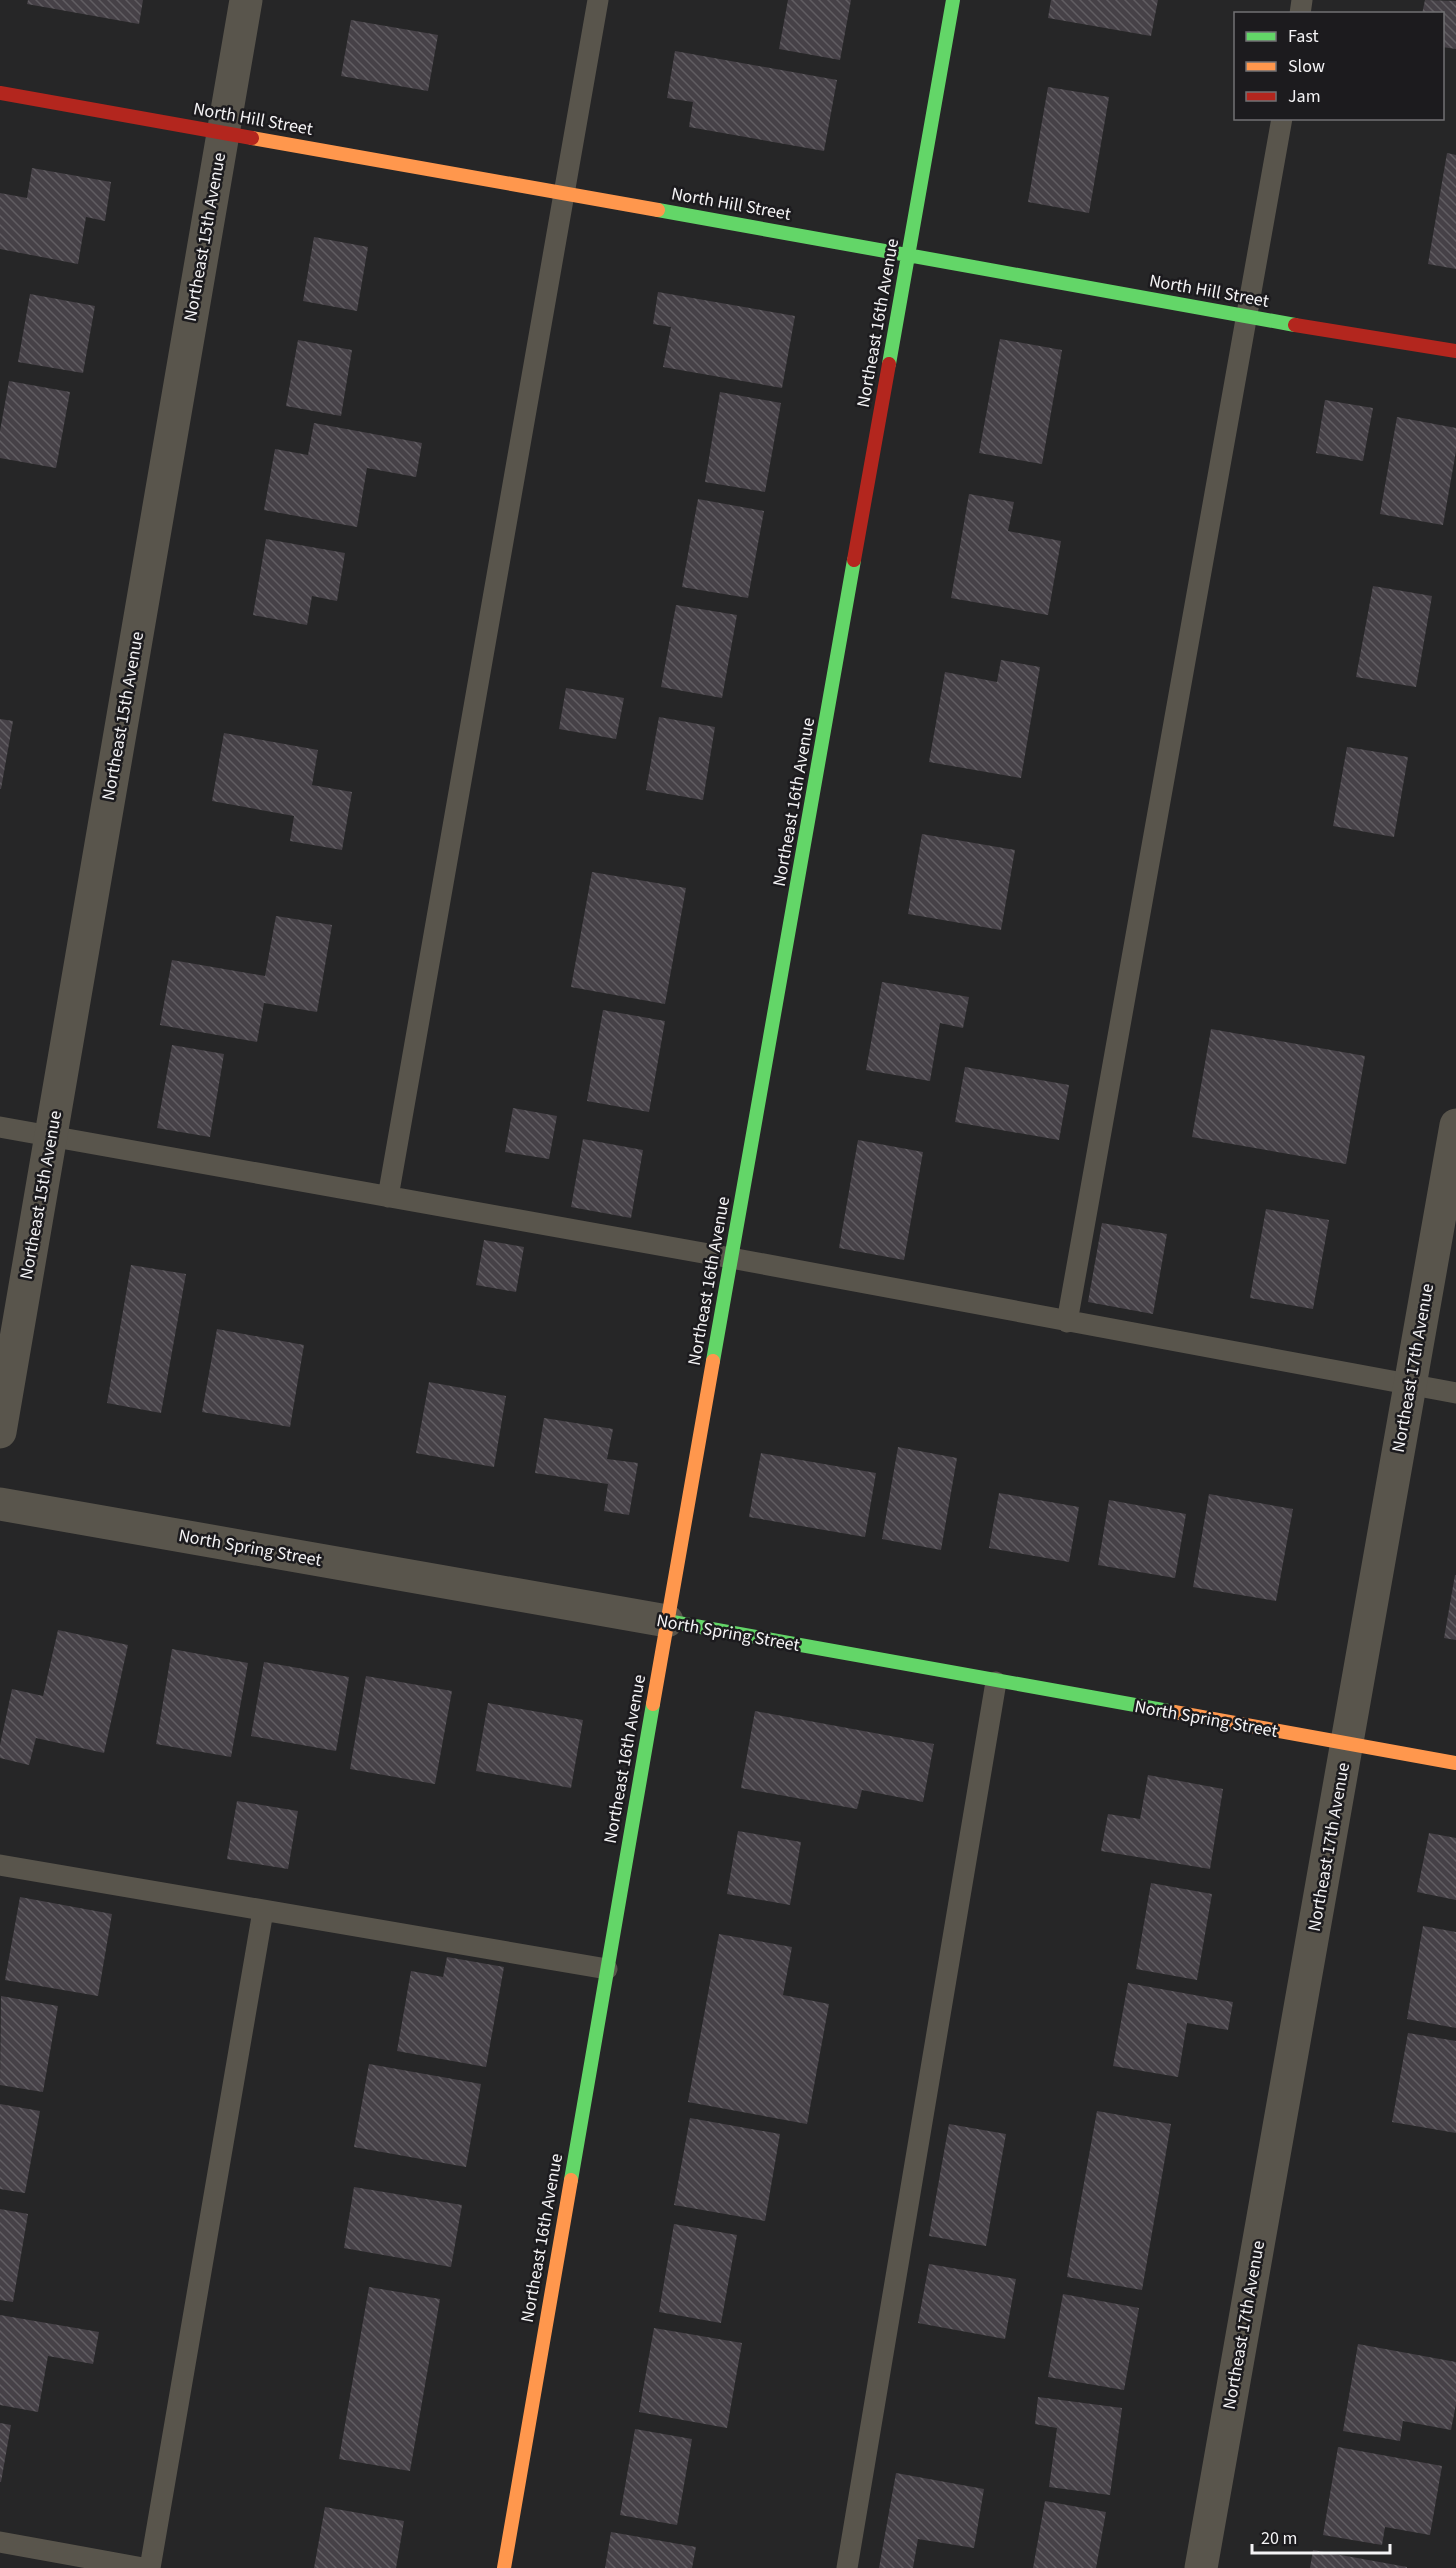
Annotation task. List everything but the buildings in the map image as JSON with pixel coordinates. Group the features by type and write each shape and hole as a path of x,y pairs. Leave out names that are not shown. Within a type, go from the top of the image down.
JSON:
{"street":[{"name":"Northeast 15th Avenue","path":"0,1432 246,0"},
{"name":"Northeast 16th Avenue","path":"504,2568 667,1621 953,0"},
{"name":"North Hill Street","path":"0,93 909,254 1248,317 1456,351"},
{"name":"Northeast 17th Avenue","path":"1201,2568 1456,1125"},
{"name":"North Spring Street","path":"0,1504 1456,1763"}],"lane":[{"path":"388,1197 598,0"},
{"path":"1067,1322 1282,120"},
{"path":"0,1127 731,1258 1456,1393"},
{"path":"848,2568 996,1682"},
{"path":"0,1865 607,1970"},
{"path":"150,2568 263,1911"},
{"path":"0,2542 143,2568"}],"traffic: fast":[{"path":"889,364 953,0"},
{"path":"658,210 1295,325"},
{"path":"713,1361 854,560"},
{"path":"667,1621 1174,1712"},
{"path":"571,2180 653,1704"}],"traffic: slow":[{"path":"252,138 658,210"},
{"path":"653,1704 713,1361"},
{"path":"1174,1712 1456,1763"},
{"path":"504,2568 571,2180"}],"traffic: jam":[{"path":"0,93 252,138"},
{"path":"1295,325 1456,351"},
{"path":"854,560 889,364"}]}
